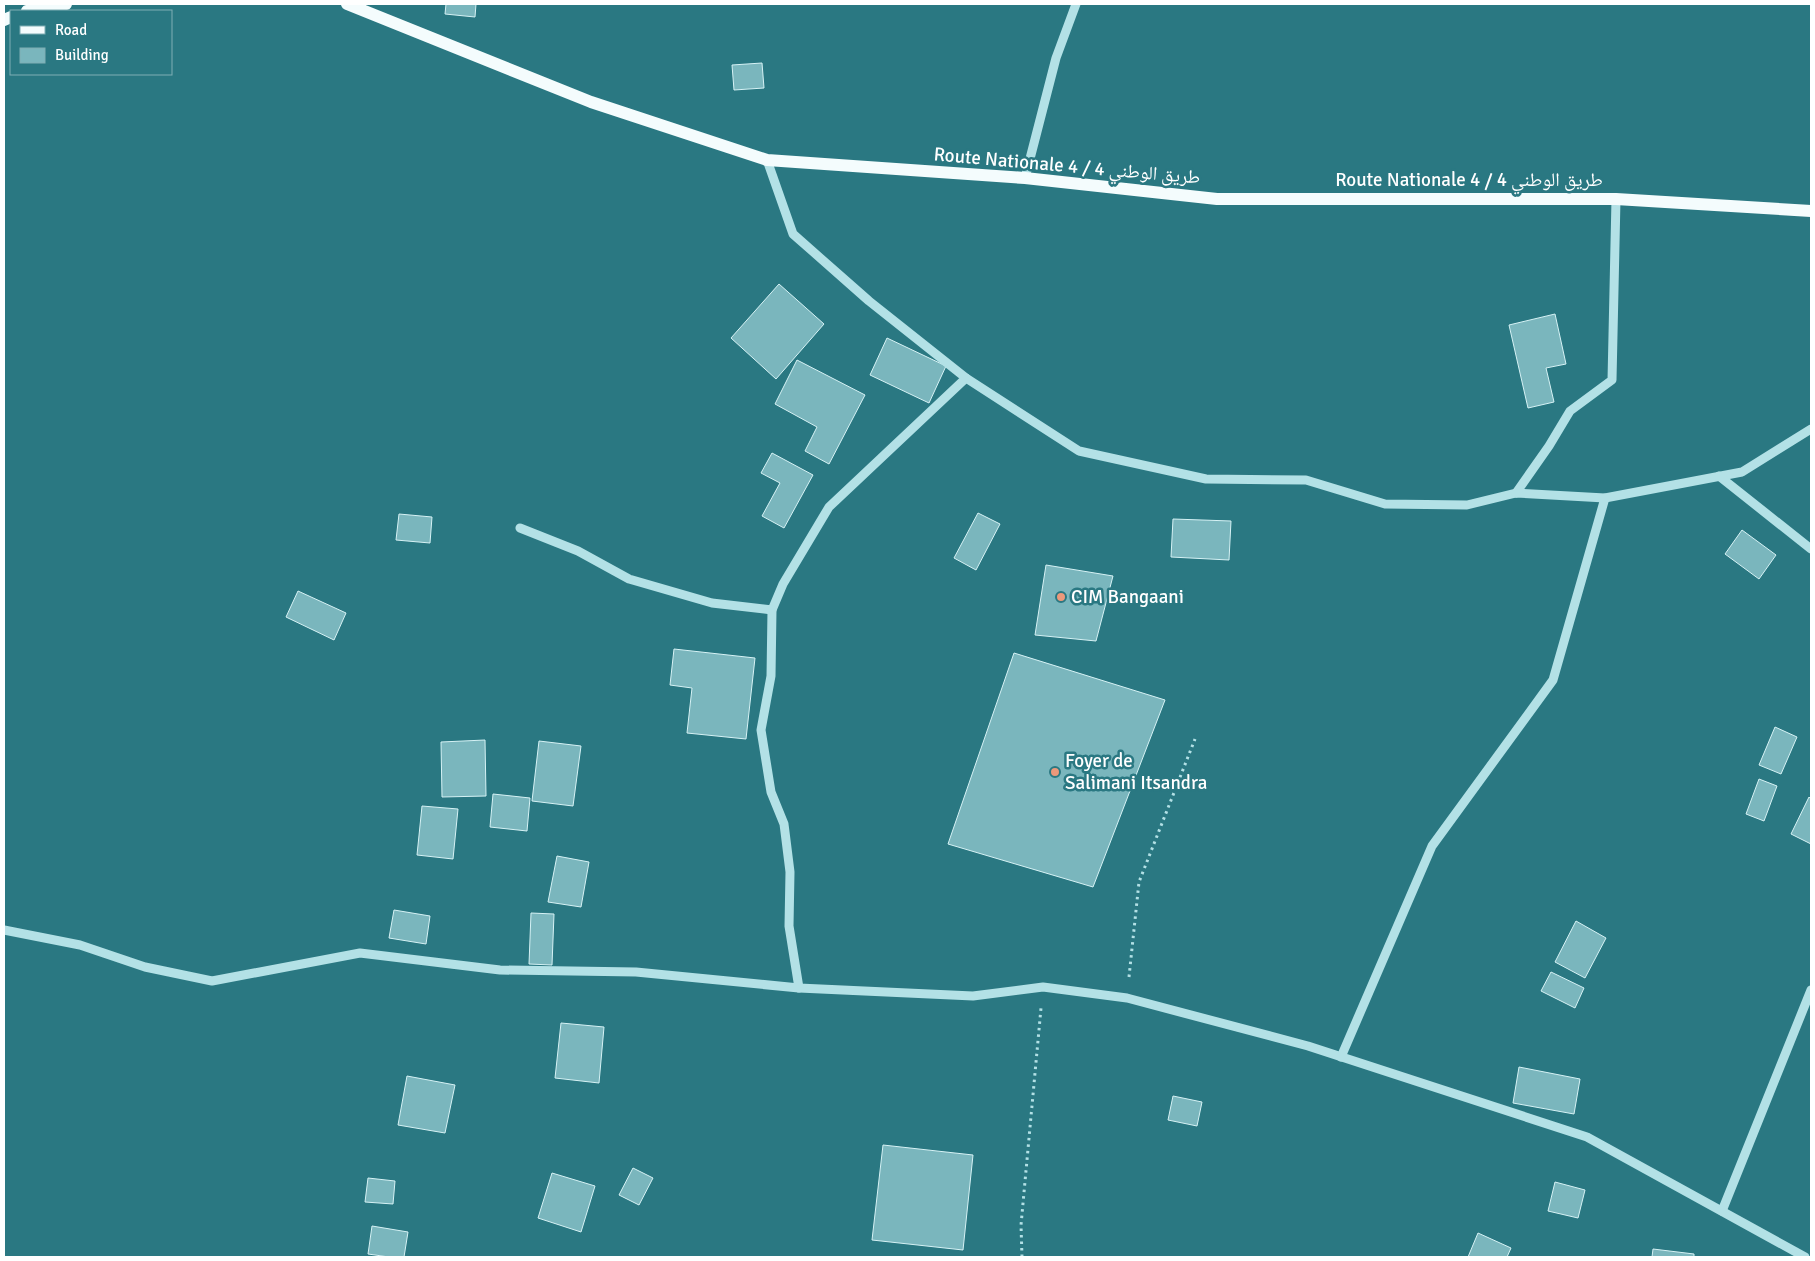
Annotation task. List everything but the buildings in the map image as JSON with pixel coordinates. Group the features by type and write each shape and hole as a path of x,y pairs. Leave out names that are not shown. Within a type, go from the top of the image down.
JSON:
{"main road":[{"path":"33,10 66,4"},
{"name":"Route Nationale 4 / طريق الوطني 4","path":"346,4 590,102 768,160 1025,178 1217,199 1616,199 1811,211"}],"street":[{"path":"1025,178 1056,58 1076,4"},
{"path":"768,160 793,234 869,301 966,378 1079,451 1206,479 1306,480 1385,504 1467,505 1516,493 1605,498 1742,472 1811,429"},
{"path":"1516,493 1549,446 1570,411 1612,380 1616,199"},
{"path":"799,988 789,926 790,872 784,824 771,792 760,730 771,676 772,610 783,584 829,507 966,378"},
{"path":"1719,476 1811,549"},
{"path":"1341,1057 1432,846 1553,680 1605,498"},
{"path":"520,528 578,551 629,579 712,603 772,610"},
{"path":"4,930 80,945 145,967 212,981 360,954 500,970 636,972 799,988 973,996 1043,987 1127,998 1299,1043 1587,1137 1806,1257"},
{"path":"1722,1211 1811,990"}],"path":[{"path":"1127,998 1139,882 1195,739"},
{"path":"1022,1257 1021,1225 1043,987"}],"place":[{"name":"CIM Bangaani","path":"1061,597"},
{"name":"Foyer de Salimani Itsandra","path":"1055,772"}]}
